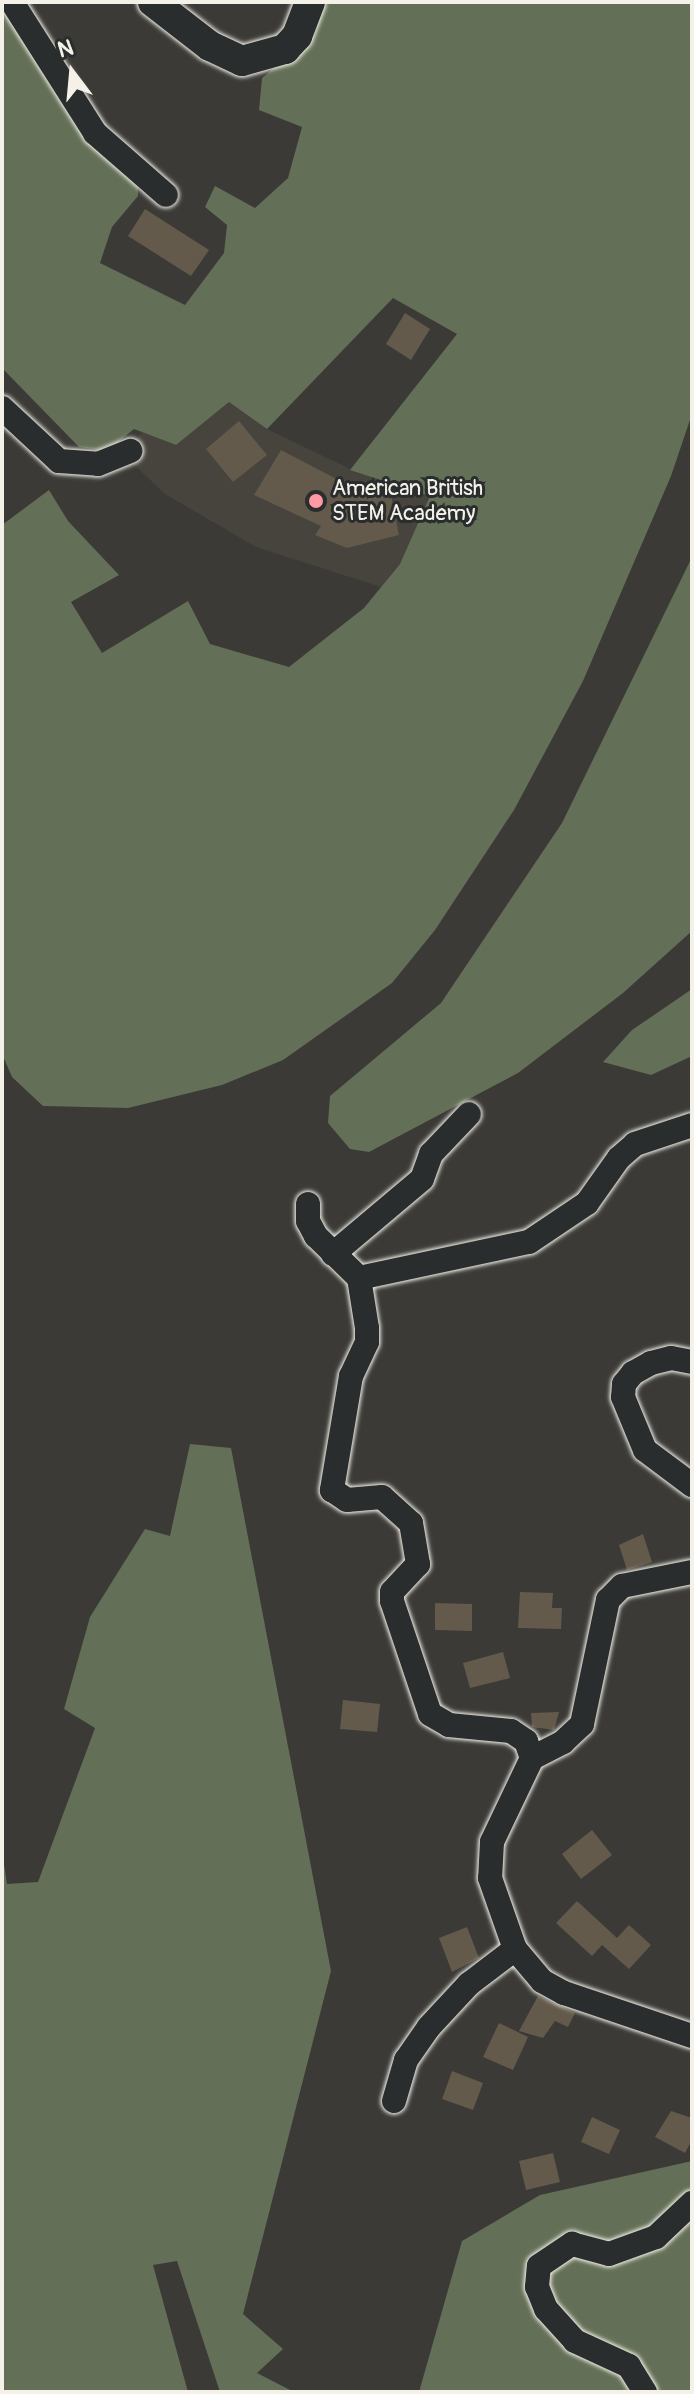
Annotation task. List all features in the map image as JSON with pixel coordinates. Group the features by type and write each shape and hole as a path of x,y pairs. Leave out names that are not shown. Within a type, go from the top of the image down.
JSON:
{"main road":[{"path":"153,2 210,46 242,61 285,49 297,36 310,2"}],"street":[{"path":"12,2 95,133 166,195"},
{"path":"2,408 59,461 98,464 131,451"},
{"path":"333,1254 422,1179 431,1154 469,1114"},
{"path":"359,1278 529,1242 587,1203 635,1144 692,1125"},
{"path":"308,1204 308,1221 333,1254 359,1278 367,1342 351,1376 332,1490 347,1500 382,1497 411,1523 418,1564 392,1592 392,1601 430,1714 449,1725 511,1731 526,1741 532,1758"},
{"path":"692,1362 671,1358 651,1363 633,1373 624,1384 623,1397 645,1450 692,1485"},
{"path":"687,1568 622,1586 608,1600 582,1724 563,1742 532,1758 492,1842 490,1878 515,1949 542,1981 564,1993 692,2036"},
{"path":"394,2101 406,2060 429,2027 469,1984 515,1949"},
{"path":"645,2392 629,2366 575,2341 546,2309 537,2287 539,2266 572,2244 609,2254 656,2237 692,2203"}],"shaded area":[{"path":"229,402 267,429 350,469 430,496 400,564 381,587 256,547 165,494 128,459 141,432 176,445"}],"green space":[{"path":"2,2 31,50 137,160 138,196 112,227 100,263 185,305 224,253 227,225 205,207 215,186 255,208 288,178 302,127 259,110 262,78 315,34 323,2 692,2 692,414 671,476 583,681 514,810 435,930 392,983 283,1060 222,1085 128,1108 43,1106 12,1077 2,1054 2,525 49,490 68,521 119,575 71,602 102,653 188,601 210,644 289,667 364,608 400,564 430,496 350,470 457,334 393,298 267,429 229,402 176,445 134,429 107,451 79,447 2,368"},
{"path":"692,557 692,931 623,993 518,1073 369,1152 350,1149 328,1123 330,1096 441,1003 562,823"},
{"path":"692,989 692,1056 651,1075 603,1062 632,1030"},
{"path":"190,1444 231,1448 331,1971 243,2314 283,2349 257,2373 294,2392 220,2392 177,2261 153,2265 188,2392 2,2392 2,1851 7,1884 38,1882 95,1728 64,1709 90,1617 145,1529 170,1536"},
{"path":"692,2161 692,2392 419,2392 462,2241 540,2195"}],"building":[{"path":"145,209 209,250 191,276 128,236"},
{"path":"405,313 430,329 411,360 386,344"},
{"path":"239,421 267,455 233,482 206,449"},
{"path":"281,450 371,497 391,495 399,535 347,548 315,535 321,526 254,495"},
{"path":"643,1534 652,1562 627,1570 619,1545"},
{"path":"520,1592 553,1593 552,1608 562,1608 561,1629 518,1628"},
{"path":"435,1603 472,1604 472,1631 435,1630"},
{"path":"503,1652 510,1678 470,1688 463,1663"},
{"path":"343,1700 380,1704 377,1732 340,1729"},
{"path":"559,1712 554,1730 532,1727 531,1713"},
{"path":"592,1830 612,1855 581,1879 562,1854"},
{"path":"577,1901 617,1938 629,1925 651,1945 629,1969 602,1945 592,1956 556,1923"},
{"path":"467,1927 479,1958 452,1972 439,1938"},
{"path":"538,1996 575,2013 568,2027 555,2021 543,2038 519,2031"},
{"path":"499,2023 528,2037 513,2070 483,2057"},
{"path":"452,2071 483,2083 473,2110 442,2099"},
{"path":"671,2111 692,2118 692,2140 685,2153 655,2137"},
{"path":"592,2117 620,2130 609,2154 581,2142"},
{"path":"553,2153 560,2182 526,2190 519,2161"}],"place":[{"name":"American British STEM Academy","path":"316,501"}]}
